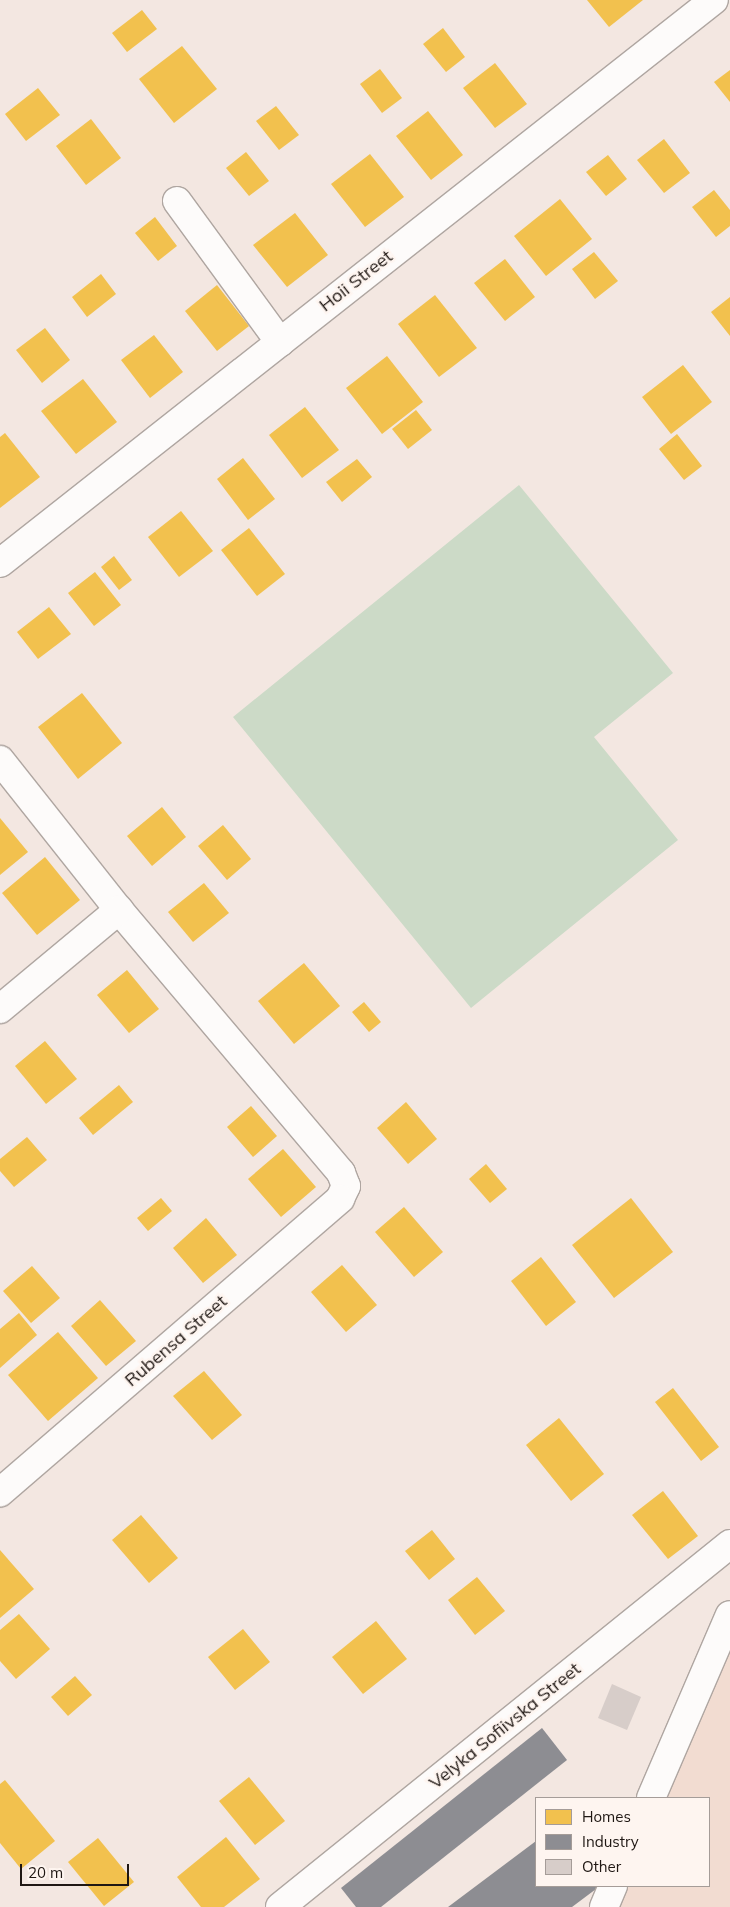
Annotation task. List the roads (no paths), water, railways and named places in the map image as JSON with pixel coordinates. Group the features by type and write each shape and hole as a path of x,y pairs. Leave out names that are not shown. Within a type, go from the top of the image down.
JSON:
{"street":[{"name":"Hoii Street","path":"0,563 714,0"},
{"path":"177,201 280,342"},
{"path":"0,760 120,910 0,1009"},
{"name":"Rubensa Street","path":"0,1492 340,1199 346,1186 341,1173 120,910"},
{"name":"Velyka Sofiivska Street","path":"280,1907 730,1544"},
{"path":"651,1797 730,1615"},
{"path":"604,1907 613,1887"}]}
